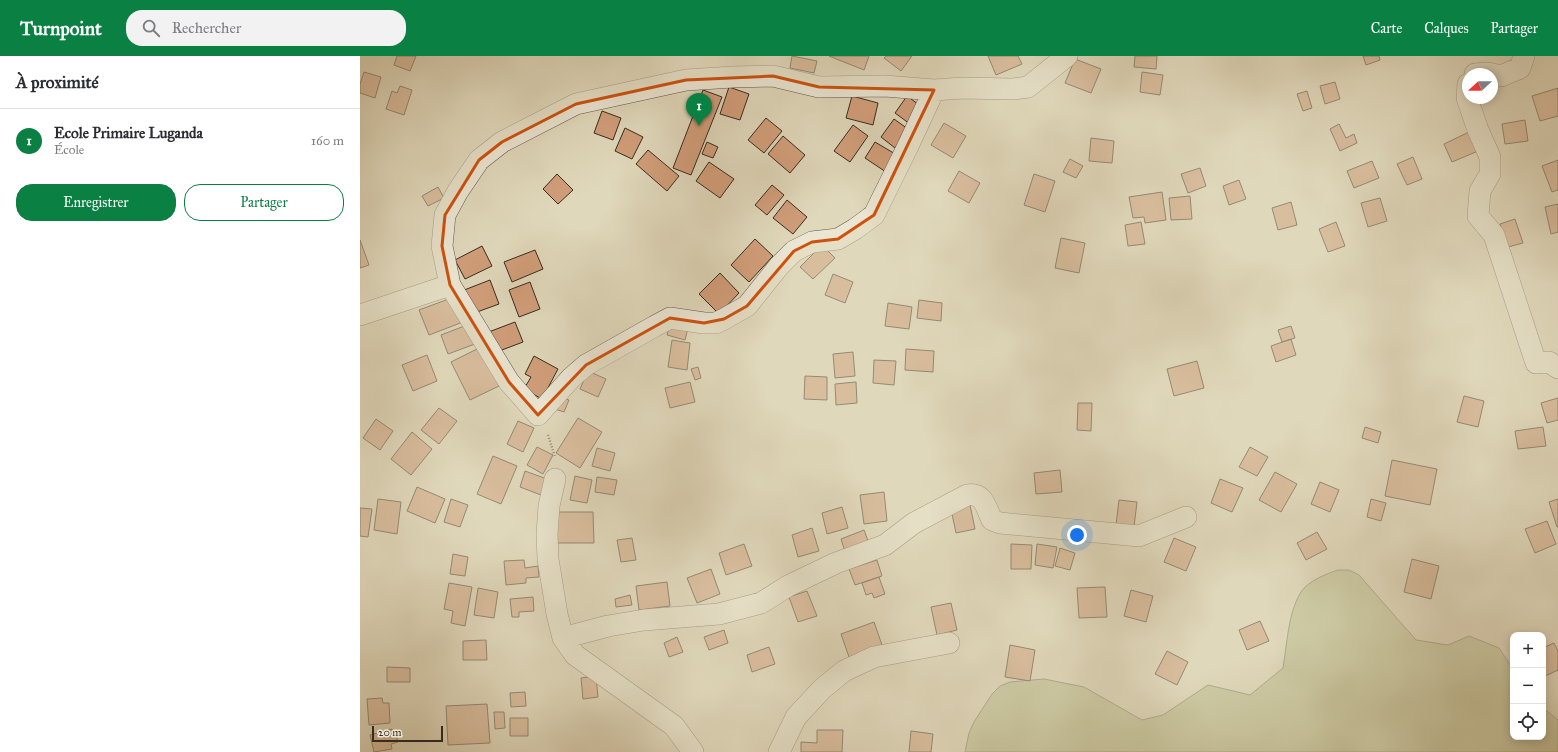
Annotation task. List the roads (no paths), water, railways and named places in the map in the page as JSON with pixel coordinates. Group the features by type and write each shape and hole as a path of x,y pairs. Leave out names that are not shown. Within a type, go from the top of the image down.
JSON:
{"street":[{"path":"934,90 874,215 855,230 838,239 812,242 794,251 779,266 747,306 724,319 716,322 704,323 670,318 586,365 571,378 538,415 509,382 450,285 442,246 445,215 458,191 479,160 502,142 576,104 686,80 733,77 773,76 819,87 885,86 934,90 963,88 1013,89 1028,87 1067,56"},
{"path":"1498,75 1501,76 1520,68 1524,56"},
{"path":"1469,104 1478,130 1490,157 1490,174 1480,191 1478,216 1494,235 1536,363 1555,362"},
{"path":"360,315 450,285"},
{"path":"555,479 549,506 548,546 557,614 563,638 575,655 674,726 693,752"},
{"path":"563,638 608,626 644,620 719,614 761,603 788,586 836,562 885,545 914,523 967,495 974,494 980,496 992,520 1000,523 1139,536 1186,517"},
{"path":"779,752 796,717 822,689 844,671 874,657 949,643"}],"place":[{"name":"Ecole Primaire Luganda","path":"699,126"}]}
